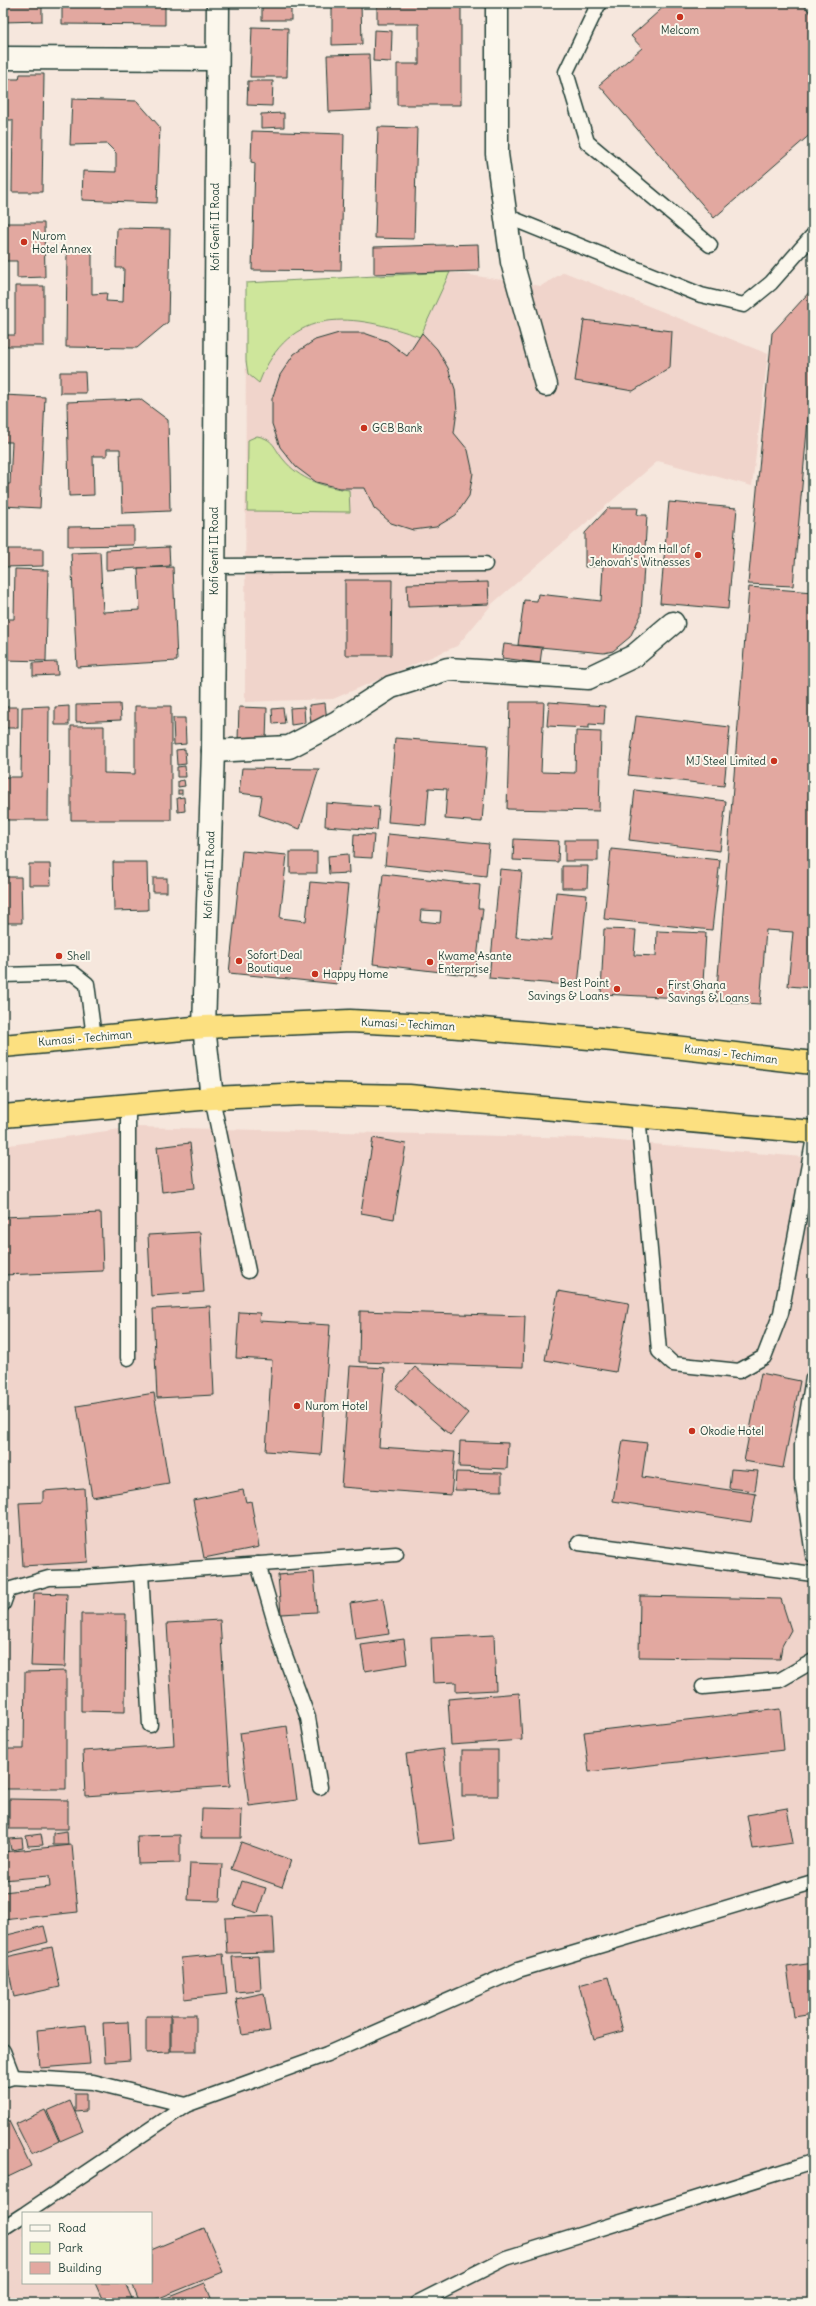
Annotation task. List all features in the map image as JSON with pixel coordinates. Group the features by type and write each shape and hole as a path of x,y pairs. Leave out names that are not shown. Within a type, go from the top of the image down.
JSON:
{"highway":[{"name":"Kumasi - Techiman","path":"3,1046 204,1027 350,1021 447,1026 613,1040 813,1063"},
{"path":"3,1116 212,1098 304,1094 409,1096 638,1115 813,1132"}],"street":[{"name":"Kofi Genfi II Road","path":"212,1098 204,1027 213,751 218,3"},
{"path":"497,3 497,154 512,262 546,385"},
{"path":"3,58 217,59"},
{"path":"213,751 289,747 337,722 391,687 448,669 588,678 634,656 673,623"}],"lane":[{"path":"599,3 566,72 587,142 710,245"},
{"path":"506,216 701,295 744,305 771,283 813,235"},
{"path":"214,566 485,564"},
{"path":"3,975 73,973 88,984 94,1037"},
{"path":"212,1098 248,1271"},
{"path":"128,1105 128,1358"},
{"path":"638,1115 659,1351 673,1364 739,1371 764,1357 781,1313 813,1143"},
{"path":"813,1378 802,1445 802,1479 813,1556"},
{"path":"579,1543 813,1574"},
{"path":"3,1604 8,1590 49,1578 141,1573 396,1554"},
{"path":"258,1564 283,1650 308,1718 320,1787"},
{"path":"141,1573 150,1725"},
{"path":"703,1687 780,1680 813,1662"},
{"path":"27,2212 186,2105 327,2054 518,1970 813,1882"},
{"path":"3,2050 8,2079 92,2082 186,2105"},
{"path":"417,2303 506,2258 813,2162"},
{"path":"3,2228 22,2216"}],"shaded area":[{"path":"450,272 541,286 564,272 768,354 752,486 658,461 493,603 457,646 333,699 245,702 246,283"},
{"path":"134,1127 584,1138 813,1158 813,2303 3,2303 3,1146"}],"green space":[{"path":"450,272 420,337 371,323 348,320 326,321 305,327 287,339 272,357 259,383 248,374 246,361 246,283"},
{"path":"257,436 267,439 273,444 283,459 304,477 330,487 349,490 350,512 247,511 248,440"}],"building":[{"path":"3,3 42,3 42,21 3,22"},
{"path":"62,3 165,3 165,25 62,24"},
{"path":"262,3 291,3 291,20 262,20"},
{"path":"332,3 361,3 362,44 332,45"},
{"path":"377,3 461,3 461,105 397,105 397,64 419,64 419,24 377,24"},
{"path":"668,3 802,3 813,16 813,132 714,218 599,85 642,48 631,36"},
{"path":"252,27 288,28 287,77 250,77"},
{"path":"374,30 392,31 391,62 373,61"},
{"path":"369,54 371,110 329,112 327,55"},
{"path":"20,74 44,74 42,192 12,192 13,120 3,120 3,79 19,79"},
{"path":"248,81 273,81 272,106 247,105"},
{"path":"72,99 137,101 160,127 157,203 82,200 83,171 116,172 116,153 107,144 70,145"},
{"path":"284,113 284,127 261,128 261,114"},
{"path":"378,127 417,128 414,239 375,238"},
{"path":"252,131 344,134 341,271 252,270 255,163 251,162"},
{"path":"3,172 5,172 6,196 3,196"},
{"name":"Nurom Hotel Annex","path":"3,223 44,223 45,277 17,278 17,261 3,261"},
{"path":"117,228 170,229 168,322 137,348 66,347 67,250 92,250 92,294 107,293 106,301 123,302 124,268 116,268"},
{"path":"478,244 479,271 374,274 374,247"},
{"name":"Nurom Hotel Annex","path":"15,286 44,286 44,346 3,346 3,335 15,335"},
{"path":"813,288 813,364 793,586 748,584 772,333"},
{"path":"584,320 672,331 670,368 633,391 575,381"},
{"name":"GCB Bank","path":"339,333 364,333 387,341 407,356 422,333 437,349 448,368 455,389 457,411 454,433 468,450 473,473 469,496 456,515 436,527 413,530 391,523 374,508 365,488 340,488 316,482 296,467 280,447 272,424 272,399 280,375 294,354 315,340"},
{"path":"60,372 85,372 86,393 60,393"},
{"path":"3,395 45,397 40,508 3,506 3,484 10,484 12,442 3,442"},
{"path":"140,399 168,420 170,511 122,513 120,449 107,449 107,456 93,456 94,495 69,496 67,402"},
{"name":"Kingdom Hall of Jehovah's Witnesses","path":"669,502 737,508 728,609 660,603"},
{"path":"608,508 638,508 637,515 647,515 641,615 630,637 613,651 604,653 518,645 524,600 537,601 538,594 601,601 603,566 585,567 585,533"},
{"path":"134,526 134,545 68,546 68,527"},
{"path":"169,547 170,566 106,570 106,550"},
{"path":"3,549 43,549 43,566 3,567"},
{"path":"100,552 103,612 140,610 138,568 173,567 177,661 77,667 71,553"},
{"path":"15,569 48,570 46,661 3,660 3,619 14,619"},
{"path":"345,580 392,580 391,655 345,655"},
{"path":"488,582 489,604 408,607 407,584"},
{"name":"MJ Steel Limited","path":"749,587 813,592 813,988 788,986 793,932 766,930 760,1004 716,1001"},
{"path":"504,644 542,648 540,663 502,658"},
{"path":"57,662 58,675 33,676 33,663"},
{"path":"510,702 544,702 541,772 575,773 576,731 601,732 599,811 507,809"},
{"path":"549,702 605,706 604,725 589,724 589,728 547,726"},
{"path":"325,703 327,721 311,723 309,705"},
{"path":"120,704 121,720 76,722 76,705"},
{"path":"49,706 48,820 3,820 3,777 21,777 22,707"},
{"path":"69,706 69,725 55,725 55,707"},
{"path":"135,706 171,706 171,820 71,820 71,726 104,726 104,773 135,774"},
{"path":"3,707 18,707 18,728 3,728"},
{"path":"239,707 267,708 266,741 238,740"},
{"path":"304,707 305,723 291,725 290,708"},
{"path":"283,708 285,723 273,724 272,709"},
{"path":"636,716 730,727 724,786 628,775"},
{"path":"173,718 185,718 186,744 174,745"},
{"path":"395,738 488,745 482,822 445,819 447,789 429,788 426,825 388,822"},
{"path":"185,749 186,764 177,765 176,750"},
{"path":"185,766 186,777 177,777 177,767"},
{"path":"242,768 319,769 300,829 259,815 262,796 239,793"},
{"path":"184,780 185,786 178,787 178,781"},
{"path":"178,790 182,790 182,794 178,794"},
{"path":"635,790 726,801 720,851 629,840"},
{"path":"184,797 185,811 178,812 177,798"},
{"path":"326,803 379,807 377,830 325,826"},
{"path":"354,834 374,835 372,858 353,857"},
{"path":"388,834 489,844 486,876 385,865"},
{"path":"514,839 559,841 558,862 513,860"},
{"path":"565,840 598,840 598,861 565,861"},
{"path":"611,849 720,860 712,930 604,919"},
{"path":"242,851 287,855 280,918 306,921 310,882 348,885 338,984 229,973"},
{"path":"290,852 317,852 317,873 290,873"},
{"path":"348,854 349,873 329,874 328,856"},
{"path":"113,862 147,862 148,910 114,911"},
{"path":"29,864 50,864 51,885 29,885"},
{"path":"562,866 588,866 587,888 562,888"},
{"path":"500,869 522,871 516,937 551,940 556,892 587,895 578,986 489,978"},
{"path":"383,874 480,885 478,908 483,908 475,976 373,964","holes":["421,910 441,911 440,923 420,921"]},
{"path":"3,877 21,877 22,923 3,923"},
{"path":"153,878 167,878 167,892 153,892"},
{"path":"604,929 636,930 634,955 656,956 657,931 706,933 702,999 601,994"},
{"path":"373,1138 406,1144 394,1219 361,1213"},
{"path":"190,1143 195,1188 162,1192 157,1147"},
{"path":"101,1213 103,1271 3,1275 3,1217"},
{"path":"200,1232 204,1292 151,1296 148,1235"},
{"path":"558,1291 629,1303 616,1372 545,1360"},
{"path":"210,1306 214,1395 157,1398 153,1309"},
{"path":"360,1311 525,1316 523,1367 359,1362"},
{"name":"Nurom Hotel","path":"239,1312 260,1313 259,1321 330,1325 321,1455 266,1451 272,1360 236,1358"},
{"path":"350,1366 385,1368 379,1447 455,1452 451,1495 341,1487"},
{"path":"415,1367 468,1413 450,1435 396,1388"},
{"path":"761,1373 800,1381 783,1468 744,1461"},
{"path":"154,1393 169,1484 92,1497 77,1406"},
{"path":"623,1440 647,1443 642,1477 756,1494 751,1522 613,1501"},
{"path":"460,1441 508,1443 507,1469 459,1467"},
{"path":"731,1469 758,1471 755,1491 729,1488"},
{"path":"456,1472 502,1473 502,1491 455,1490"},
{"path":"84,1488 88,1562 23,1566 19,1503 43,1502 43,1491"},
{"path":"243,1490 246,1502 251,1501 259,1547 204,1558 193,1500"},
{"path":"314,1572 317,1612 281,1614 278,1575"},
{"path":"34,1593 67,1594 65,1667 31,1666"},
{"path":"640,1596 781,1599 791,1630 782,1646 780,1659 639,1657"},
{"path":"383,1598 389,1634 355,1639 350,1603"},
{"path":"81,1614 126,1614 125,1712 81,1711"},
{"path":"220,1620 230,1786 85,1796 83,1751 174,1745 167,1623"},
{"path":"494,1635 496,1690 456,1692 456,1682 433,1683 431,1638"},
{"path":"404,1639 407,1664 365,1671 361,1645"},
{"path":"66,1671 66,1789 3,1789 3,1749 24,1749 25,1672"},
{"path":"519,1693 522,1740 451,1745 448,1699"},
{"path":"780,1709 784,1750 589,1772 584,1732"},
{"path":"287,1726 297,1800 249,1806 240,1733"},
{"path":"443,1749 455,1840 418,1844 406,1754"},
{"path":"462,1750 498,1750 498,1796 462,1796"},
{"path":"9,1799 68,1800 68,1829 9,1829"},
{"path":"787,1808 793,1843 753,1849 747,1815"},
{"path":"202,1809 242,1810 241,1838 201,1838"},
{"path":"67,1831 68,1845 53,1845 53,1833"},
{"path":"41,1834 43,1845 28,1846 26,1836"},
{"path":"180,1835 180,1863 138,1864 137,1836"},
{"path":"22,1838 23,1848 11,1850 9,1839"},
{"path":"241,1842 291,1860 282,1887 231,1869"},
{"path":"72,1845 78,1912 3,1920 3,1892 50,1887 49,1876 3,1880 3,1852"},
{"path":"190,1863 222,1864 220,1901 188,1900"},
{"path":"242,1881 266,1888 258,1913 234,1906"},
{"path":"273,1916 275,1952 227,1953 225,1918"},
{"path":"44,1926 48,1942 3,1954 3,1936"},
{"path":"52,1947 60,1987 14,1997 6,1957"},
{"path":"223,1954 227,1994 184,1999 181,1958"},
{"path":"259,1956 261,1990 235,1992 232,1957"},
{"path":"813,1963 813,2014 794,2017 787,1967"},
{"path":"608,1977 623,2031 594,2039 579,1985"},
{"path":"264,1993 270,2031 242,2035 236,1999"},
{"path":"171,2015 196,2015 196,2051 171,2051"},
{"path":"146,2016 170,2016 170,2052 146,2053"},
{"path":"128,2022 130,2060 105,2062 103,2023"},
{"path":"86,2025 90,2064 40,2068 37,2030"},
{"path":"75,2093 86,2093 86,2111 75,2112"},
{"path":"70,2101 83,2131 60,2141 47,2111"},
{"path":"3,2109 31,2166 8,2177 3,2167"},
{"path":"45,2110 59,2141 31,2154 16,2124"},
{"path":"3,2170 8,2180 3,2183"},
{"path":"204,2228 223,2272 147,2303 140,2303 132,2284 152,2284 152,2250"},
{"path":"205,2283 213,2303 155,2303"},
{"path":"95,2284 125,2284 134,2303 104,2303"},
{"path":"688,2299 689,2303 674,2303"}],"place":[{"name":"Melcom","path":"680,17"},
{"name":"Nurom Hotel Annex","path":"24,242"},
{"name":"GCB Bank","path":"364,428"},
{"name":"Kingdom Hall of Jehovah's Witnesses","path":"698,555"},
{"name":"MJ Steel Limited","path":"774,761"},
{"name":"Shell","path":"59,956"},
{"name":"Sofort Deal Boutique","path":"239,961"},
{"name":"Kwame Asante Enterprise","path":"430,962"},
{"name":"Happy Home","path":"315,974"},
{"name":"Best Point Savings & Loans","path":"617,989"},
{"name":"First Ghana Savings & Loans","path":"660,991"},
{"name":"Nurom Hotel","path":"297,1406"},
{"name":"Okodie Hotel","path":"692,1431"}]}
